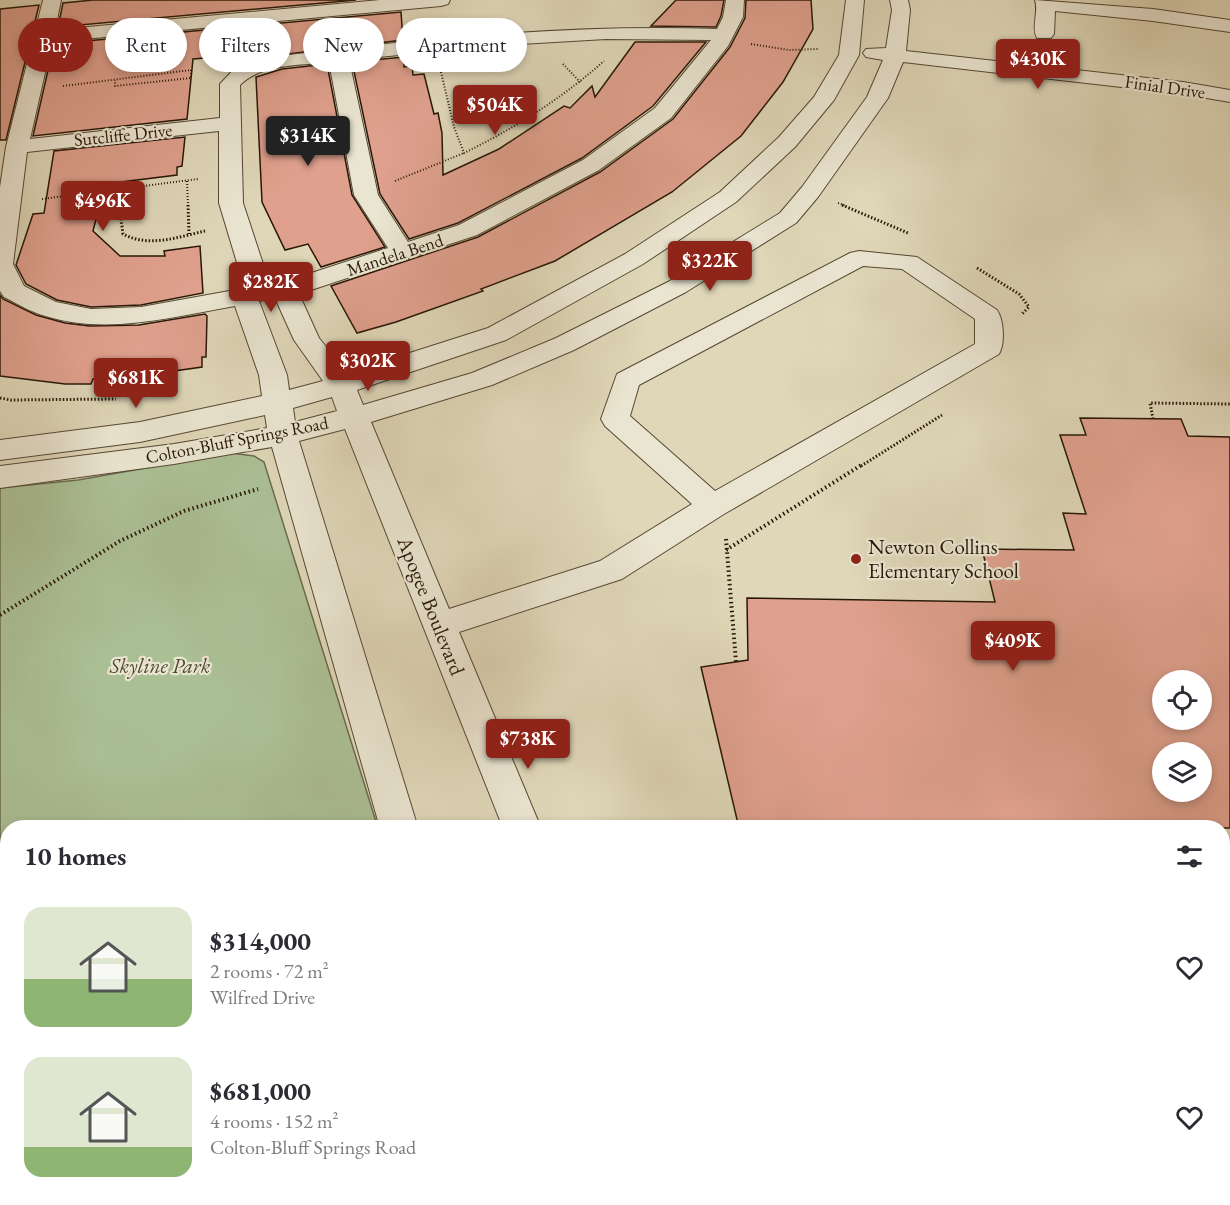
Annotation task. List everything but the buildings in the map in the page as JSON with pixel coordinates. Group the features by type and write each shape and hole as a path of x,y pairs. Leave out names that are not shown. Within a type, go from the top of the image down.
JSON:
{"street":[{"path":"48,18 52,0"},
{"name":"Mandela Bend","path":"284,289 468,230 591,165 663,113 718,46 733,17 735,0"},
{"name":"Colton-Bluff Springs Road","path":"0,450 140,432 276,403 341,385 497,334 634,259 728,197 787,142 823,100 850,50 855,0"},
{"name":"Colton-Bluff Springs Road","path":"0,477 162,456 283,435 411,402 482,379 565,344 677,287 788,218 810,192 871,105 895,56 901,10 899,0"},
{"path":"1044,34 1045,2 1230,26"},
{"path":"93,35 396,24"},
{"path":"527,28 723,35"},
{"name":"Finial Drive","path":"850,50 1184,88 1230,96"},
{"path":"303,60 256,65 242,72 230,84 231,202 238,224 249,286 273,375 283,435 397,820"},
{"path":"35,72 17,147 1,264 13,291 49,309 91,317 141,315 249,286 284,289"},
{"path":"341,72 365,189 382,223 403,252"},
{"name":"Sutcliffe Drive","path":"17,147 230,123"},
{"path":"440,626 611,570 713,506 989,348 988,316 908,262 859,258 627,380 615,419 713,506"},
{"name":"Apogee Boulevard","path":"284,289 307,340 341,385 519,820"}],"path":[{"path":"747,43 789,50 822,49"},
{"path":"365,189 410,176 512,130 581,83 610,55"},
{"path":"61,86 191,70 191,78 115,86 115,80"},
{"path":"445,72 454,127 464,153"},
{"path":"41,199 230,175"},
{"path":"187,181 189,234"},
{"path":"117,189 123,234 128,238 146,241 238,224"},
{"path":"0,398 116,399"},
{"path":"1153,419 1150,403 1230,404"},
{"path":"0,615 120,541 184,511 258,489"},
{"path":"725,532 736,662"}],"green space":[{"name":"Skyline Park","path":"231,453 254,456 264,462 376,820 0,820 0,488 78,480"}],"place":[{"name":"Newton Collins Elementary School","path":"856,559"}]}
